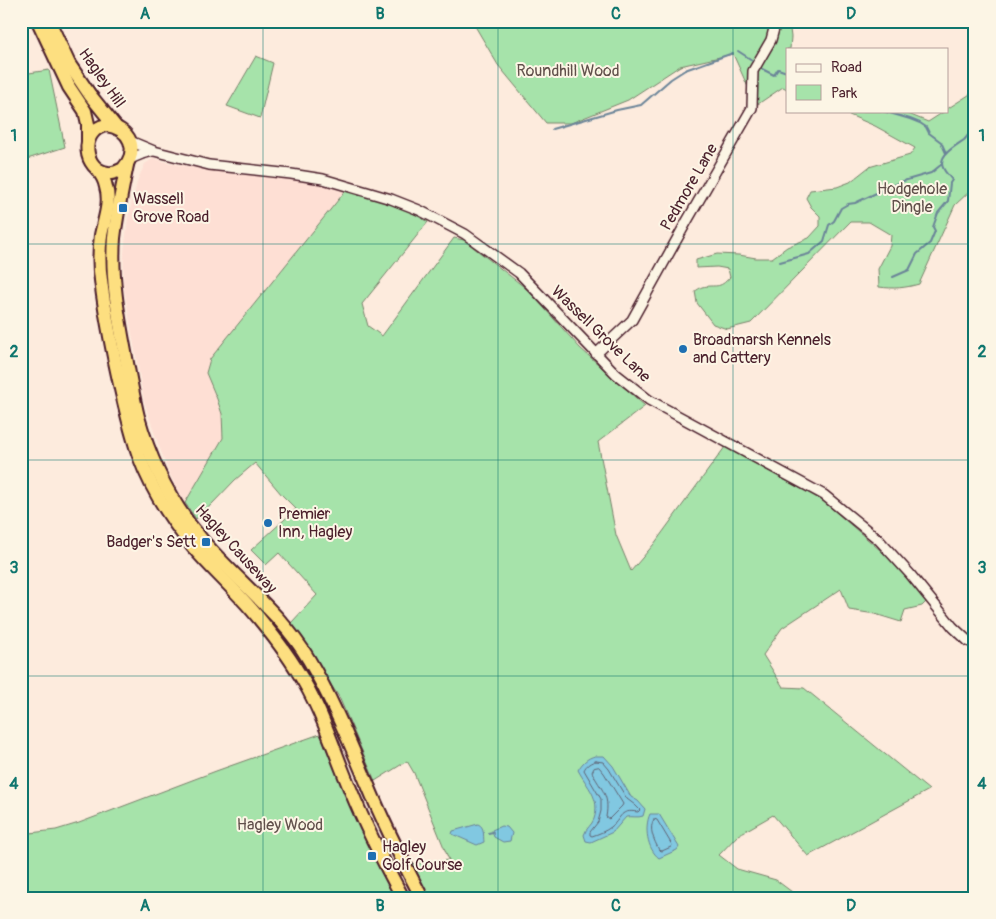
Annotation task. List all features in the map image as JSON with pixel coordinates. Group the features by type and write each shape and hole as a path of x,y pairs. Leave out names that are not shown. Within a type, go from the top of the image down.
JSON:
{"highway":[{"name":"Hagley Hill","path":"38,21 69,87 85,111 88,124 88,140"},
{"name":"Hagley Hill","path":"49,21 69,64 90,95 116,126"},
{"path":"100,126 116,126 130,140 129,162 123,169 112,173 97,169 88,155 88,140 100,126"},
{"name":"Hagley Causeway","path":"129,162 119,202 114,238 114,282 138,417 153,460 168,494 185,519 202,540 288,631 308,659 334,706 386,827 422,898"},
{"name":"Hagley Causeway","path":"97,169 106,187 107,198 107,208 101,237 100,263 105,311 128,420 148,478 172,518 194,547 251,609 278,642 299,673 314,702 369,834 403,898"}],"street":[{"name":"Pedmore Lane","path":"596,354 632,320 752,108 753,71 771,40 776,21"},
{"name":"Wassell Grove Lane","path":"130,140 154,151 209,165 323,179 391,199 419,210 465,234 519,273 616,374 649,400 824,495 879,540 910,574 953,627 968,641 975,644"},
{"path":"129,162 142,154 154,151"}],"shaded area":[{"path":"154,158 169,163 227,173 290,179 347,189 210,359 206,373 222,414 223,438 185,503 170,475 144,401 123,283 128,218 138,179 145,164"}],"green space":[{"name":"Roundhill Wood","path":"472,21 789,21 791,37 790,48 786,48 786,88 783,87 758,104 733,54 680,66 628,100 571,123 546,123 498,65"},
{"path":"256,56 273,63 260,118 227,106"},
{"path":"21,69 29,73 49,70 65,147 21,161"},
{"name":"Hodgehole Dingle","path":"975,91 975,184 955,205 919,284 899,288 879,287 878,269 890,246 891,235 869,222 850,222 751,323 727,329 713,324 697,303 695,291 702,287 723,284 730,277 728,269 717,267 696,268 696,260 717,254 772,258 787,247 809,238 820,226 820,216 811,207 806,198 810,190 837,187 850,182 869,167 910,155 915,148 875,126 842,112 903,112 928,122 943,112 948,112 948,108"},
{"path":"347,189 404,208 428,222 362,304 368,326 382,336 454,238 464,240 528,290 580,348 645,406 598,442 616,535 631,571 654,544 725,447 823,501 887,556 927,601 922,606 905,610 901,622 875,614 849,610 841,589 782,628 763,655 783,687 804,688 929,790 808,856 773,815 738,835 719,855 737,869 776,880 800,898 429,898 411,864 449,860 414,773 407,761 375,781 339,697 291,623 317,595 279,553 266,565 251,550 296,509 255,463 196,519 185,503 223,438 222,414 206,373 210,359"},
{"name":"Hagley Wood","path":"320,734 347,796 396,898 21,898 21,834 56,830 79,823"}],"water":[{"path":"595,756 604,756 613,766 631,797 638,801 645,809 643,816 626,817 613,832 591,842 586,841 584,835 594,819 596,805 592,793 578,770 585,761"},
{"path":"650,814 659,814 679,847 677,850 659,858 655,854 649,844 647,831"},
{"path":"478,824 483,829 484,842 477,845 452,834 453,831"},
{"path":"501,826 507,827 512,833 510,841 503,842 494,837 492,830"}],"waterway":[{"path":"738,51 755,62"},
{"path":"552,129 641,105 671,79 685,70 733,53"},
{"path":"760,68 774,75 778,69 786,72"},
{"path":"886,112 910,119 926,127 929,133 941,142 946,153"},
{"path":"893,277 909,270 917,254 930,243 935,231 933,227 938,213 948,201 952,180 943,168 944,156 964,140 975,127"},
{"path":"780,262 809,254 824,241 829,225 834,221 841,208 900,182 931,173 942,164"},
{"path":"488,833 493,832"}],"place":[{"name":"Wassell Grove Road","path":"123,208"},
{"name":"Broadmarsh Kennels and Cattery","path":"683,349"},
{"name":"Premier Inn, Hagley","path":"268,523"},
{"name":"Badger's Sett","path":"206,542"},
{"name":"Hagley Golf Course","path":"372,856"}]}
